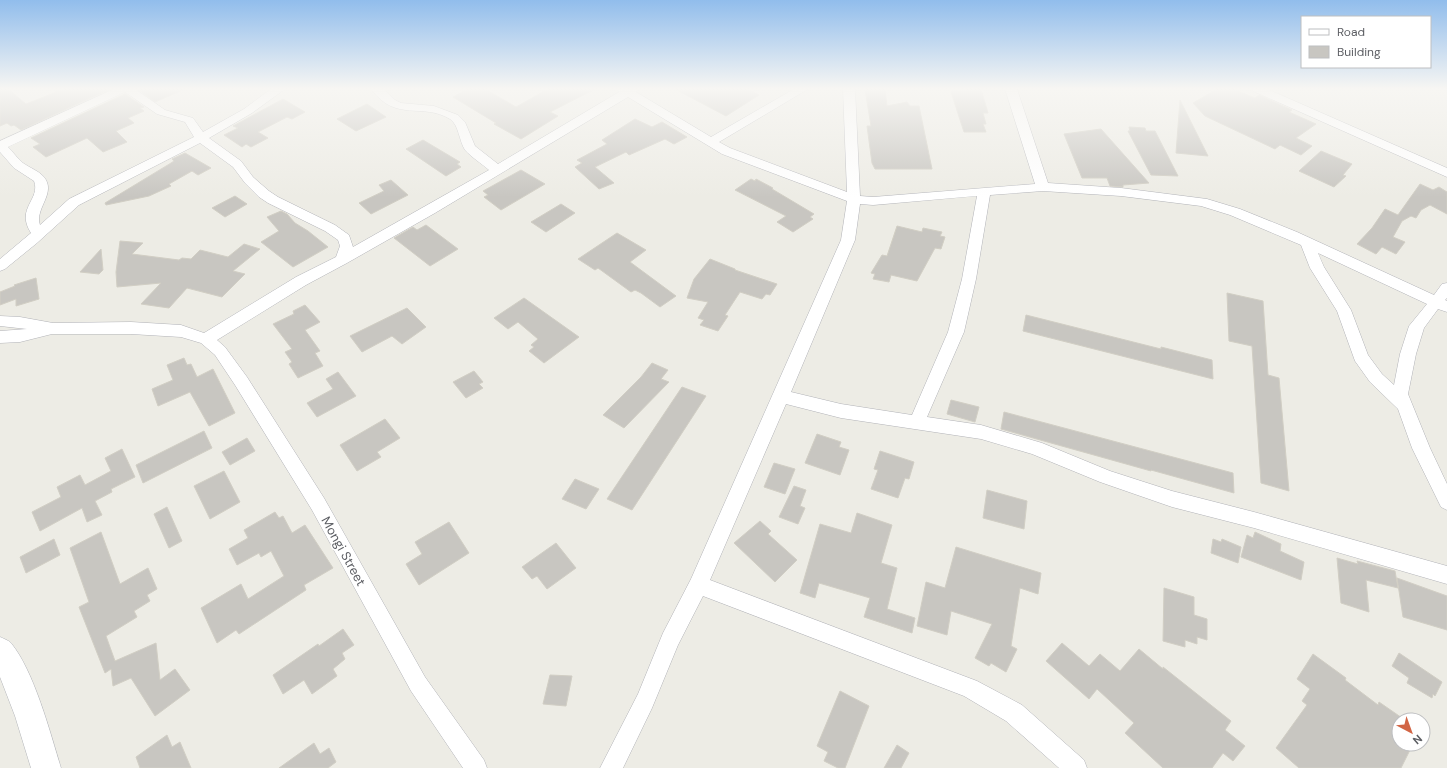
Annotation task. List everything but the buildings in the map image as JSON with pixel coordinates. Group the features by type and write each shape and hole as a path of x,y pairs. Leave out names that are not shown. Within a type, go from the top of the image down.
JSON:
{"street":[{"path":"38,234 32,223 32,214 33,208 42,190 41,182 39,179 18,165 0,146 46,125"},
{"path":"190,125 201,138 237,164 249,180 264,194 273,200 330,228 342,236 347,246 342,260"},
{"path":"0,266 74,202 201,138 224,125"},
{"path":"460,125 470,148 497,170"},
{"path":"0,337 20,336 53,329 131,328 181,331 206,339 301,281 342,260 430,210 571,125"},
{"path":"683,125 726,151 854,198 873,201 1043,187 1121,192 1202,202 1235,212 1307,242 1441,304"},
{"path":"710,142 740,125"},
{"path":"611,768 645,701 670,640 698,585 848,240 854,198 850,125"},
{"path":"1023,125 1043,187"},
{"path":"1339,125 1447,173"},
{"path":"917,422 956,332 969,279 984,191"},
{"path":"1307,242 1317,268 1344,310 1361,357 1376,378 1405,406"},
{"path":"1447,288 1441,304 1416,326 1408,354 1400,394 1421,448 1447,502"},
{"path":"0,321 20,322 53,329"},
{"name":"Mongi Street","path":"206,339 220,351 245,387 318,504 418,684 476,768"},
{"path":"781,396 841,411 981,432 1036,448 1106,477 1172,499 1254,520 1447,575"},
{"path":"698,585 970,688 1014,713 1076,768"},
{"path":"0,651 15,675 30,716 46,768"}]}
